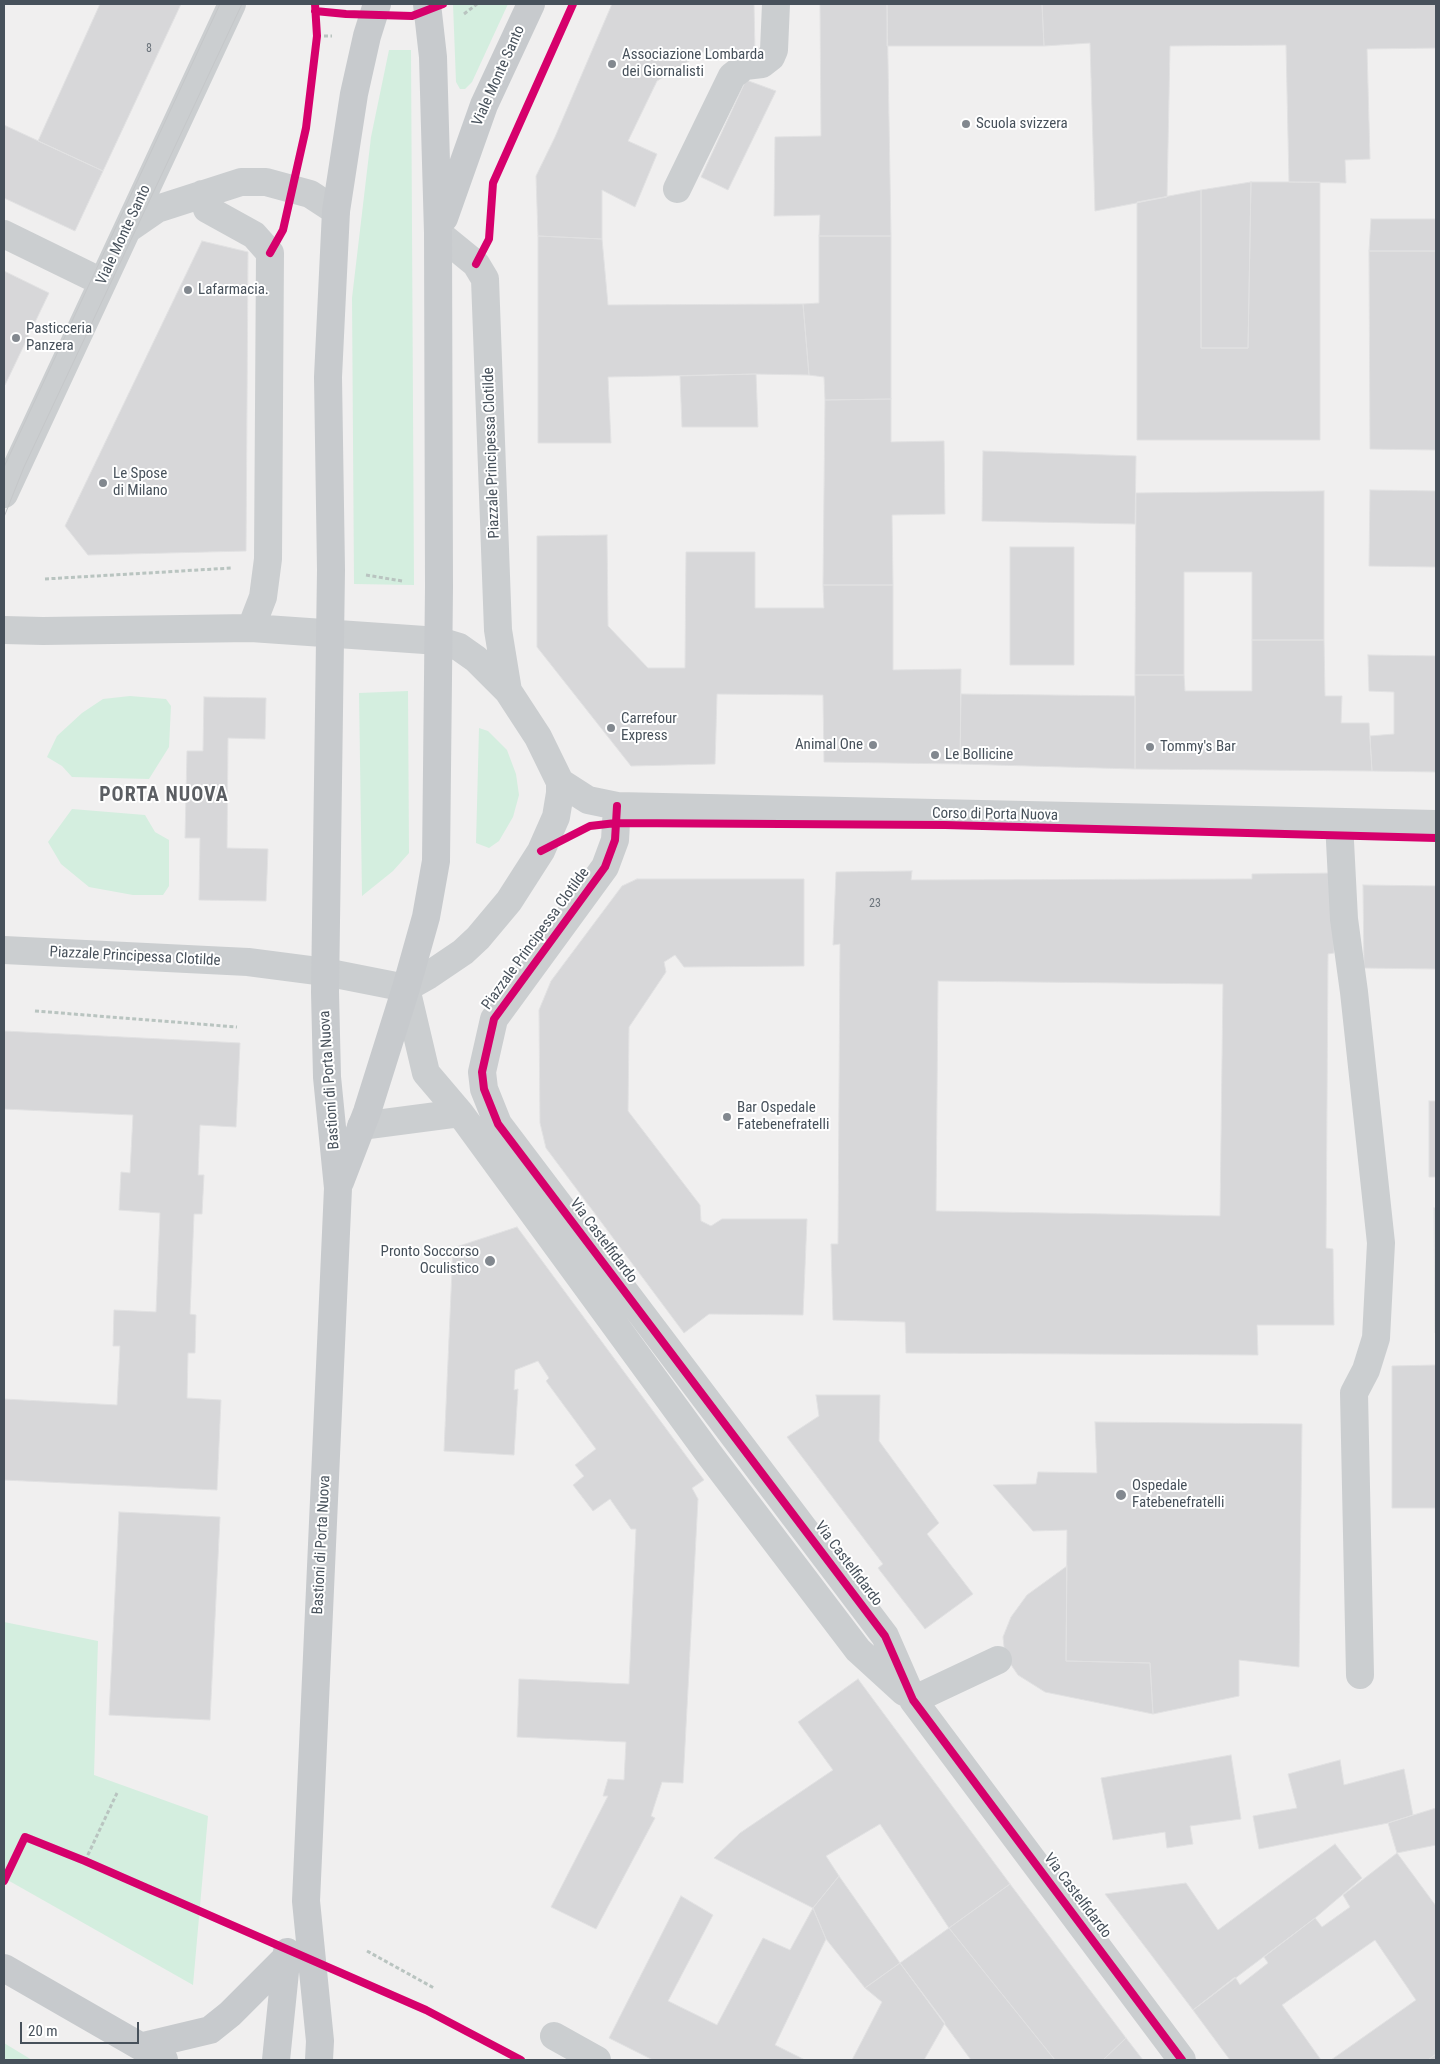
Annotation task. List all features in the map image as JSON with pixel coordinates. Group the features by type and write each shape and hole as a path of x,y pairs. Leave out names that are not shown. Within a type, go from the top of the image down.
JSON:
{"main road":[{"path":"325,972 332,570 328,377 336,211 354,94 367,36 377,4"},
{"path":"406,988 426,917 434,872 438,641 438,233 433,57 427,4"},
{"name":"Viale Monte Santo","path":"438,233 484,105 531,4"},
{"name":"Bastioni di Porta Nuova","path":"319,2060 320,2041 306,1901 338,1188 327,1077 325,972"},
{"name":"Bastioni di Porta Nuova","path":"338,1188 361,1126 406,988"},
{"name":"Bastioni di Porta Nuova","path":"276,2060 285,1959 306,1901"},
{"path":"4,1968 153,2053 210,2030 230,2014 285,1959"}],"street":[{"name":"Viale Monte Santo","path":"4,494 232,4"},
{"path":"677,189 732,76 745,66 762,64 771,57 774,50 776,4"},
{"path":"126,230 157,209 241,182 266,182 310,194 336,211"},
{"path":"202,194 207,209 254,235 270,253 268,559 263,597 251,628"},
{"name":"Piazzale Principessa Clotilde","path":"438,233 476,264 485,279 498,630 508,692"},
{"path":"4,234 102,282"},
{"name":"Piazzale Principessa Clotilde","path":"4,630 251,628 438,641 459,648 476,659 508,692 538,737 560,782 559,806 551,829 536,859 509,901 478,938 463,952 433,973 406,988 325,972 248,962 4,950"},
{"name":"Corso di Porta Nuova","path":"560,782 588,800 617,806 1436,824"},
{"name":"Piazzale Principessa Clotilde","path":"484,1089 482,1072 494,1019 605,867 614,840 617,806"},
{"path":"1339,822 1344,919 1354,992 1381,1243 1376,1338 1366,1370 1354,1394 1360,1675"},
{"name":"Via Castelfidardo","path":"406,988 426,1073 460,1113 709,1454 858,1650 913,1700 1182,2060"},
{"name":"Via Castelfidardo","path":"484,1089 498,1124 509,1140 885,1636 913,1700"},
{"path":"361,1126 460,1113"},
{"path":"913,1700 998,1660"},
{"path":"554,2036 597,2060"}],"path":[{"path":"456,20 477,4"},
{"path":"316,28 316,46"},
{"path":"45,579 233,568"},
{"path":"366,575 402,581"},
{"path":"35,1011 237,1027"},
{"path":"85,1861 117,1794"},
{"path":"77,1858 94,1865"},
{"path":"367,1951 434,1988"}],"green space":[{"path":"453,4 508,4 472,82 465,89 460,89 456,82"},
{"path":"389,50 411,50 414,585 354,584 352,298 371,137"},
{"path":"408,691 409,853 393,871 362,896 359,693"},
{"path":"130,696 166,699 171,706 169,747 149,779 72,777 62,766 47,757 57,736 82,713 103,699"},
{"path":"479,728 488,731 507,750 516,774 519,795 513,817 499,841 489,848 476,843"},
{"path":"72,809 145,815 155,832 169,840 169,886 163,895 133,895 89,887 61,864 48,842"},
{"path":"4,1622 98,1641 94,1775 208,1816 193,1985 4,1878"},
{"path":"4,2043 32,2060 4,2060"}],"building":[{"path":"100,4 181,4 103,171 38,141"},
{"path":"612,4 754,4 755,52 705,51 657,81 628,141 657,154 635,207 602,190 602,239 538,236 536,176 555,137"},
{"path":"820,4 887,4 891,236 819,236 820,215 774,216 775,137 821,136"},
{"path":"887,4 1042,4 1044,46 887,46"},
{"path":"1042,4 1436,4 1436,48 1367,49 1370,159 1345,160 1346,183 1289,182 1286,45 1170,46 1167,197 1095,211 1090,43 1044,46"},
{"path":"746,80 776,91 728,190 701,177"},
{"path":"4,125 103,171 75,231 4,198"},
{"path":"1251,182 1248,348 1201,348 1201,190"},
{"path":"1251,182 1320,182 1320,440 1137,440 1137,202 1201,190 1201,348 1248,348"},
{"path":"1371,219 1436,219 1436,251 1369,251"},
{"path":"538,236 602,239 608,305 803,304 809,375 756,374 608,377 611,443 538,443"},
{"path":"819,236 891,236 891,399 825,400 824,377 809,375 803,304 819,303"},
{"path":"202,241 248,252 246,551 88,555 65,526"},
{"path":"1369,251 1436,251 1436,450 1370,449"},
{"path":"4,271 49,293 5,385 4,384"},
{"path":"756,374 758,427 682,427 680,376"},
{"path":"891,399 891,442 944,441 945,514 892,515 893,585 823,585 825,400"},
{"path":"983,451 1136,456 1135,524 982,521"},
{"path":"1370,490 1436,491 1436,567 1369,566"},
{"path":"1324,491 1324,640 1252,640 1252,572 1184,572 1184,675 1135,675 1136,493"},
{"path":"607,535 608,626 648,668 685,668 686,552 755,552 755,608 824,608 823,585 893,585 893,670 961,669 960,764 824,762 823,695 717,694 715,764 631,766 537,647 537,536"},
{"path":"1010,547 1074,547 1074,665 1010,665"},
{"path":"1252,640 1324,640 1325,696 1342,696 1341,723 1369,723 1372,771 1135,769 1135,675 1184,675 1185,691 1252,691"},
{"path":"1368,655 1436,656 1436,772 1372,771 1370,736 1394,734 1394,692 1369,691"},
{"path":"961,694 1135,696 1135,769 960,764"},
{"path":"204,697 266,698 265,739 228,738 227,848 268,849 266,901 199,900 200,838 185,838 187,751 203,751"},
{"path":"912,871 911,880 1252,879 1252,874 1336,873 1334,953 1328,954 1326,1248 1333,1249 1334,1325 1257,1325 1258,1355 906,1353 905,1322 833,1320 831,1244 838,1244 840,944 833,945 836,872","holes":["938,981 1223,984 1220,1216 936,1211"]},
{"path":"637,879 804,879 804,966 684,967 675,955 664,962 666,972 629,1027 628,1111 700,1205 701,1221 711,1226 722,1219 807,1219 803,1315 709,1314 684,1333 546,1148 540,1123 539,1010 551,981 622,886"},
{"path":"1363,885 1436,886 1436,969 1364,968"},
{"path":"4,1031 240,1043 236,1127 200,1125 198,1175 204,1175 202,1214 194,1214 190,1314 196,1315 195,1353 188,1353 187,1398 221,1400 217,1490 4,1480 4,1399 117,1405 120,1346 113,1346 114,1310 156,1312 160,1213 119,1210 121,1172 130,1173 133,1115 4,1109"},
{"path":"1429,1101 1436,1101 1436,1177 1429,1177"},
{"path":"1434,1208 1436,1208 1436,1333 1435,1333"},
{"path":"517,1227 704,1480 692,1488 698,1499 683,1783 662,1782 651,1816 655,1818 596,1929 551,1907 608,1796 603,1796 608,1779 624,1780 626,1742 517,1737 519,1679 629,1684 636,1529 631,1529 610,1499 593,1511 573,1485 584,1476 575,1465 596,1449 546,1381 549,1378 538,1361 515,1370 514,1390 518,1389 514,1455 444,1451 453,1248"},
{"path":"1436,1365 1436,1508 1392,1508 1392,1366"},
{"path":"816,1395 880,1395 879,1441 939,1523 927,1534 973,1594 925,1629 878,1568 883,1564 787,1437 819,1416"},
{"path":"1095,1422 1302,1424 1299,1667 1239,1660 1239,1696 1153,1714 1150,1663 1066,1661 1067,1530 1033,1531 993,1485 1036,1484 1038,1472 1097,1473"},
{"path":"119,1512 220,1517 210,1720 109,1715"},
{"path":"1067,1566 1066,1661 1150,1663 1153,1714 1045,1692 1018,1675 1005,1656 1003,1637 1011,1617 1027,1595"},
{"path":"858,1679 1010,1884 949,1928 880,1824 826,1856 839,1876 813,1908 714,1858 740,1833 833,1770 798,1722"},
{"path":"1231,1755 1241,1819 1190,1826 1193,1844 1167,1848 1165,1832 1113,1840 1101,1778"},
{"path":"1340,1760 1344,1785 1404,1769 1413,1815 1388,1823 1259,1849 1253,1816 1297,1808 1288,1774"},
{"path":"1436,1808 1436,1845 1397,1853 1388,1823"},
{"path":"1335,1844 1362,1878 1315,1918 1193,2010 1105,1894 1186,1883 1218,1930"},
{"path":"1397,1853 1436,1906 1436,2054 1428,2060 1331,2060 1416,2000 1375,1940 1282,2005 1321,2060 1230,2060 1193,2010 1235,1977 1240,1985 1268,1963 1264,1957 1315,1918 1322,1927 1350,1907 1343,1895"},
{"path":"839,1876 900,1963 865,1988 826,1939 813,1908"},
{"path":"1010,1884 1126,2038 1103,2060 1055,2060 949,1928"},
{"path":"681,1896 713,1915 668,2001 717,2025 763,1938 790,1950 813,1908 826,1939 775,2045 805,2060 653,2060 609,2038"},
{"path":"949,1928 1055,2060 971,2060 900,1963"},
{"path":"900,1963 945,2023 924,2060 852,2060 882,2002 865,1988"},
{"path":"1126,2038 1143,2060 1103,2060"},
{"path":"1436,2054 1436,2060 1428,2060"}],"tram line":[{"path":"4,467 220,4"},
{"path":"4,517 24,467 242,4"}],"cycle path":[{"path":"270,253 283,230 306,128 317,36 315,4"},
{"path":"315,11 412,16 443,4"},
{"path":"476,264 489,239 493,183 573,4"},
{"path":"617,806 615,840 605,867 494,1019 482,1072 484,1089 498,1124 885,1636 913,1700 1182,2060"},
{"path":"541,851 590,826 616,823 945,825 1436,838"},
{"path":"4,1881 25,1837 85,1861 426,2010 521,2060"}],"place":[{"name":"Associazione Lombarda dei Giornalisti","path":"612,64"},
{"name":"Scuola svizzera","path":"966,124"},
{"name":"Lafarmacia.","path":"188,290"},
{"name":"Pasticceria Panzera","path":"16,338"},
{"name":"Le Spose di Milano","path":"103,483"},
{"name":"Carrefour Express","path":"611,728"},
{"name":"Animal One","path":"873,745"},
{"name":"Tommy's Bar","path":"1150,747"},
{"name":"Le Bollicine","path":"935,755"},
{"name":"Bar Ospedale Fatebenefratelli","path":"727,1117"},
{"name":"Pronto Soccorso Oculistico","path":"490,1261"},
{"name":"Ospedale Fatebenefratelli","path":"1121,1495"}],"district":[{"name":"PORTA NUOVA","path":"164,796"}]}
